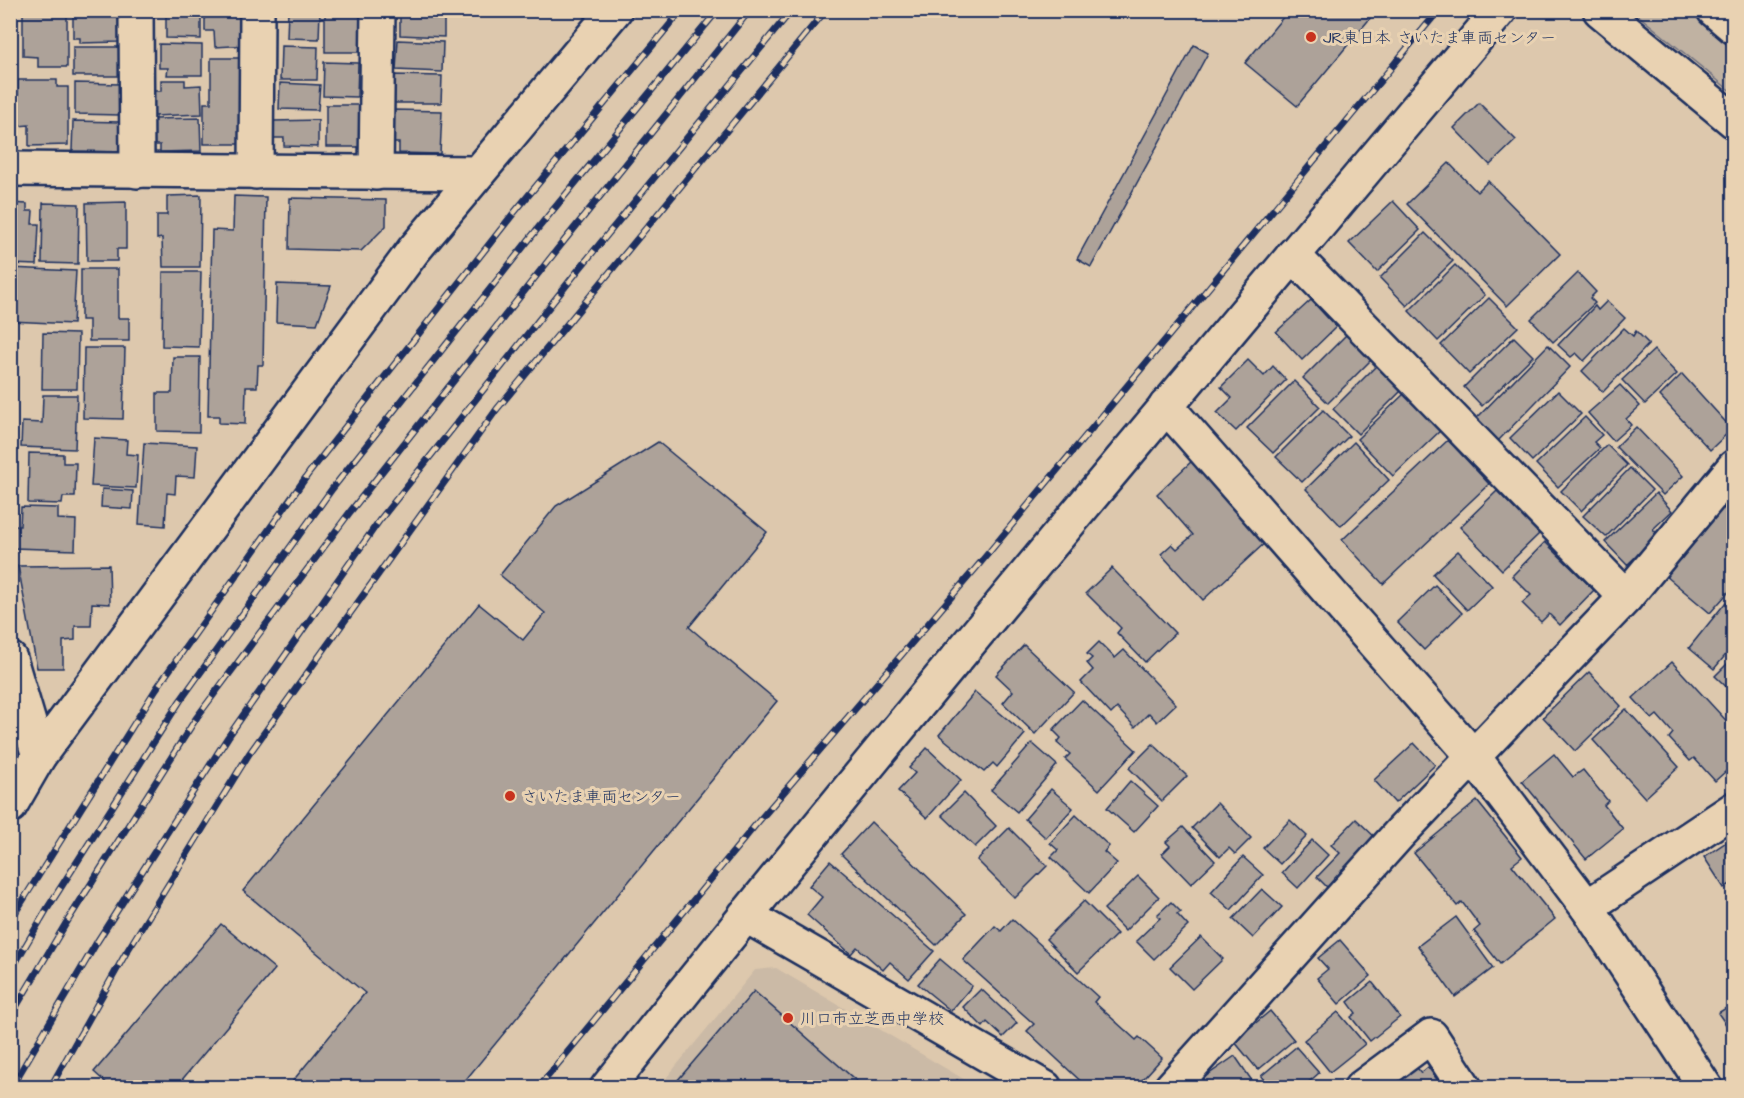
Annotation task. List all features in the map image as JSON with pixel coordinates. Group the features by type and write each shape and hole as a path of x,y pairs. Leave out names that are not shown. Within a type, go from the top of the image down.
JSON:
{"main road":[{"path":"136,10 137,171"},
{"path":"256,172 257,10"},
{"path":"376,173 378,10"},
{"path":"10,806 39,756 413,250 615,10"},
{"path":"607,1088 744,915 1166,405 1500,10"},
{"path":"1600,10 1734,121"},
{"path":"1713,10 1734,27"},
{"path":"10,169 478,173"},
{"path":"1293,255 1626,597"},
{"path":"1166,405 1473,756 1587,908 1706,1088"},
{"path":"1171,1088 1400,833 1626,597 1734,467"},
{"path":"10,659 39,756"},
{"path":"1587,908 1734,808"},
{"path":"744,915 1045,1088"},
{"path":"1361,1088 1431,1036 1465,1088"}],"shaded area":[{"path":"1633,11 1733,11 1733,93"},
{"name":"川口市立芝西中学校","path":"776,968 977,1087 658,1088 755,970"}],"building":[{"path":"23,10 67,10 67,67 38,67 38,57 23,56"},
{"path":"73,10 101,10 101,14 120,14 120,42 80,43 80,38 73,38"},
{"path":"166,10 201,10 201,39 166,38"},
{"path":"205,10 248,10 249,45 215,47 214,31 205,31"},
{"path":"288,10 320,11 319,39 287,38"},
{"path":"400,10 444,10 444,37 400,35"},
{"name":"JR東日本 さいたま車両センター","path":"1289,10 1377,10 1297,106 1245,63"},
{"path":"325,11 368,11 367,52 325,52"},
{"path":"398,40 443,42 442,72 396,70"},
{"path":"159,44 202,45 202,75 167,75 168,68 159,68"},
{"path":"1194,45 1208,53 1091,267 1077,259"},
{"path":"281,46 318,47 317,80 280,80"},
{"path":"73,47 123,47 123,76 73,76"},
{"path":"211,58 243,58 249,144 204,144 204,103 211,103"},
{"path":"324,62 358,63 357,97 323,96"},
{"path":"393,75 442,76 441,103 393,103"},
{"path":"18,80 57,80 57,87 68,87 68,145 29,146 29,125 18,126"},
{"path":"161,80 185,80 185,86 201,85 202,114 154,116 153,91 161,91"},
{"path":"75,83 121,84 120,115 75,114"},
{"path":"280,83 320,85 318,110 279,109"},
{"path":"1479,103 1516,140 1490,165 1454,128"},
{"path":"326,105 365,105 365,147 326,147"},
{"path":"392,110 442,111 440,154 399,153 399,143 392,143"},
{"path":"200,118 201,151 160,152 160,145 153,145 152,119"},
{"path":"318,120 318,147 284,146 284,138 274,138 274,121"},
{"path":"73,121 120,122 119,152 72,151"},
{"path":"1449,163 1477,192 1488,181 1560,254 1507,306 1407,204"},
{"path":"201,195 200,267 163,267 162,238 157,239 157,215 167,215 167,196"},
{"path":"234,196 266,197 263,365 258,365 257,387 246,387 245,424 219,423 219,416 208,416 212,230 233,231"},
{"path":"290,198 386,200 386,226 361,251 289,249"},
{"path":"1393,201 1420,230 1377,272 1349,243"},
{"path":"126,202 126,249 117,249 117,261 87,261 86,203"},
{"path":"10,203 27,204 27,211 33,211 32,224 39,224 37,265 10,264"},
{"path":"43,203 79,204 78,264 42,263"},
{"path":"1425,233 1453,261 1407,306 1380,278"},
{"path":"1455,265 1485,295 1438,341 1409,311"},
{"path":"10,268 76,271 73,324 10,321"},
{"path":"81,269 118,269 118,318 129,318 129,341 89,341 89,320 81,320"},
{"path":"163,272 201,272 199,347 162,346"},
{"path":"1578,273 1596,292 1590,298 1595,303 1553,342 1531,319"},
{"path":"277,284 331,286 317,324 276,322"},
{"path":"1489,298 1518,327 1469,374 1441,345"},
{"path":"1311,300 1336,327 1302,360 1276,332"},
{"path":"1607,301 1625,318 1584,361 1576,353 1571,357 1558,345 1595,306 1598,310"},
{"path":"1624,328 1633,336 1636,331 1649,344 1603,392 1582,371"},
{"path":"43,333 78,334 77,389 42,389"},
{"path":"1346,335 1371,360 1328,403 1303,378"},
{"path":"1514,337 1533,356 1482,406 1464,387"},
{"path":"10,338 16,338 16,373 10,373"},
{"path":"1548,345 1570,367 1498,441 1476,419"},
{"path":"84,348 125,348 123,419 83,418"},
{"path":"1654,350 1677,374 1645,404 1622,380"},
{"path":"173,357 200,357 199,432 157,431 157,393 172,393"},
{"path":"1248,360 1264,376 1273,366 1286,380 1236,431 1217,413 1232,398 1221,387"},
{"path":"1376,366 1401,391 1358,434 1333,409"},
{"path":"1682,374 1732,429 1710,450 1660,396"},
{"path":"1294,381 1320,407 1273,453 1247,428"},
{"path":"1620,385 1640,406 1626,419 1631,425 1613,441 1588,413"},
{"path":"1558,391 1581,414 1532,461 1510,438"},
{"path":"1405,393 1441,430 1393,476 1357,439"},
{"path":"43,395 77,395 75,449 21,447 22,422 42,423"},
{"path":"10,410 14,410 13,468 10,468"},
{"path":"1323,410 1349,436 1302,482 1276,457"},
{"path":"1585,417 1602,435 1594,442 1600,448 1558,487 1536,464"},
{"path":"1636,427 1683,476 1663,495 1616,447"},
{"path":"94,438 127,440 126,454 138,455 136,488 91,486"},
{"path":"1448,440 1489,484 1383,584 1342,540"},
{"name":"さいたま車両センター","path":"658,442 767,532 689,627 777,701 459,1088 287,1088 365,993 243,891 479,604 523,640 545,613 500,575 556,506"},
{"path":"1354,442 1389,480 1341,526 1306,489"},
{"path":"144,443 197,446 195,477 176,476 175,494 167,493 165,526 139,524"},
{"path":"1607,445 1627,465 1581,511 1561,491"},
{"path":"29,453 63,454 63,463 76,463 75,497 63,497 62,504 28,503"},
{"path":"1194,459 1267,541 1203,600 1161,554 1172,544 1177,549 1193,535 1157,494"},
{"path":"1630,468 1652,490 1606,537 1583,516"},
{"path":"102,489 133,491 132,509 101,507"},
{"path":"1497,491 1539,534 1502,570 1460,527"},
{"path":"1656,493 1672,511 1653,529 1658,535 1627,565 1605,542"},
{"path":"21,507 58,508 58,519 76,520 75,550 13,548 14,526 20,526"},
{"path":"1723,508 1734,516 1734,586 1710,613 1666,576"},
{"path":"1545,542 1594,590 1560,625 1549,614 1541,622 1522,603 1531,595 1512,576"},
{"path":"1458,551 1492,586 1467,610 1433,574"},
{"path":"109,565 110,604 92,603 91,626 75,626 75,640 63,641 63,668 37,668 18,566"},
{"path":"1112,568 1175,633 1145,662 1117,633 1121,628 1086,593"},
{"path":"1435,585 1462,613 1424,650 1397,622"},
{"path":"1726,602 1734,608 1734,645 1714,669 1689,648"},
{"path":"1099,642 1115,658 1124,650 1176,704 1157,722 1149,713 1135,727 1117,708 1111,714 1081,682 1093,670 1087,663 1092,658 1087,654"},
{"path":"1024,645 1074,692 1035,734 1003,703 1013,691 996,675"},
{"path":"1734,657 1734,694 1715,676"},
{"path":"1672,662 1734,729 1734,764 1715,781 1694,758 1690,761 1669,738 1673,733 1657,715 1652,719 1633,698"},
{"path":"1589,672 1621,706 1575,751 1543,717"},
{"path":"975,692 1025,734 997,767 993,763 984,772 939,735"},
{"path":"1082,700 1136,750 1099,790 1065,759 1070,754 1057,743 1061,738 1053,730"},
{"path":"1626,709 1679,767 1645,798 1593,740"},
{"path":"1032,743 1057,765 1017,812 991,790"},
{"path":"1414,743 1435,765 1395,803 1374,780"},
{"path":"1153,744 1187,776 1162,801 1129,768"},
{"path":"927,748 961,780 927,818 898,791 915,773 909,768"},
{"path":"1554,754 1573,777 1583,770 1608,801 1604,805 1623,829 1586,859 1522,781"},
{"path":"1130,781 1158,806 1134,832 1107,808"},
{"path":"1051,789 1073,808 1046,838 1025,819"},
{"path":"964,793 996,826 975,847 942,815"},
{"path":"1477,801 1522,857 1512,865 1555,919 1500,964 1474,931 1480,926 1462,902 1457,906 1414,853"},
{"path":"1217,803 1251,838 1235,854 1229,848 1220,857 1192,828"},
{"path":"1076,815 1109,846 1104,852 1117,863 1089,893 1051,857 1058,850 1050,843"},
{"path":"1356,819 1378,840 1329,889 1317,877 1340,853 1331,845"},
{"path":"1290,820 1307,836 1280,864 1263,848"},
{"path":"871,822 966,914 936,945 841,854"},
{"path":"1183,827 1215,861 1191,884 1162,854 1170,846 1166,842"},
{"path":"1009,828 1047,866 1015,898 977,860"},
{"path":"1734,837 1734,882 1724,888 1704,857"},
{"path":"1312,840 1328,855 1298,888 1282,873"},
{"path":"1243,857 1263,875 1231,910 1211,892"},
{"path":"830,861 934,951 909,979 890,962 883,970 857,947 851,954 807,915 822,897 809,886"},
{"path":"1138,876 1159,897 1125,931 1104,909"},
{"path":"1262,889 1282,907 1253,938 1233,919"},
{"path":"1084,901 1117,934 1078,972 1046,939"},
{"path":"1171,902 1181,912 1177,914 1188,926 1154,959 1136,941 1160,918 1157,915"},
{"path":"1456,917 1493,968 1455,997 1418,946"},
{"path":"1012,919 1098,997 1094,1002 1136,1040 1139,1037 1162,1058 1135,1088 1106,1088 1095,1085 1093,1088 1088,1088 1027,1031 1034,1024 963,960 995,926 1001,931"},
{"path":"221,924 275,969 175,1088 112,1088 94,1072"},
{"path":"1201,937 1223,959 1192,989 1170,967"},
{"path":"1340,940 1371,976 1339,1004 1317,978 1328,969 1318,958"},
{"path":"940,959 972,986 951,1011 918,984"},
{"path":"1372,982 1400,1017 1370,1041 1351,1017 1356,1013 1348,1002"},
{"path":"981,989 1017,1023 1003,1037 987,1022 983,1027 963,1007"},
{"path":"754,991 861,1085 859,1088 671,1088"},
{"path":"1734,1003 1734,1036 1718,1013"},
{"path":"1270,1011 1294,1040 1258,1070 1234,1041"},
{"path":"1338,1012 1365,1044 1330,1072 1304,1040"},
{"path":"1296,1047 1319,1073 1302,1088 1270,1088 1261,1076"},
{"path":"1235,1056 1257,1088 1199,1088 1205,1083 1202,1079"},
{"path":"1416,1066 1421,1073 1428,1067 1443,1088 1388,1087"},
{"path":"957,1080 970,1088 953,1088"}],"railway":[{"path":"10,921 156,689 309,473 513,214 682,10"},
{"path":"10,972 47,909 180,701 332,489 539,227 718,10"},
{"path":"10,1017 65,925 197,717 350,512 750,10"},
{"path":"11,1088 97,942 228,737 379,521 580,268 792,10"},
{"path":"50,1088 126,953 249,754 497,409 826,10"},
{"path":"538,1088 758,822 976,568 1439,10"}],"place":[{"name":"JR東日本 さいたま車両センター","path":"1311,37"},
{"name":"さいたま車両センター","path":"510,796"},
{"name":"川口市立芝西中学校","path":"788,1018"}]}
